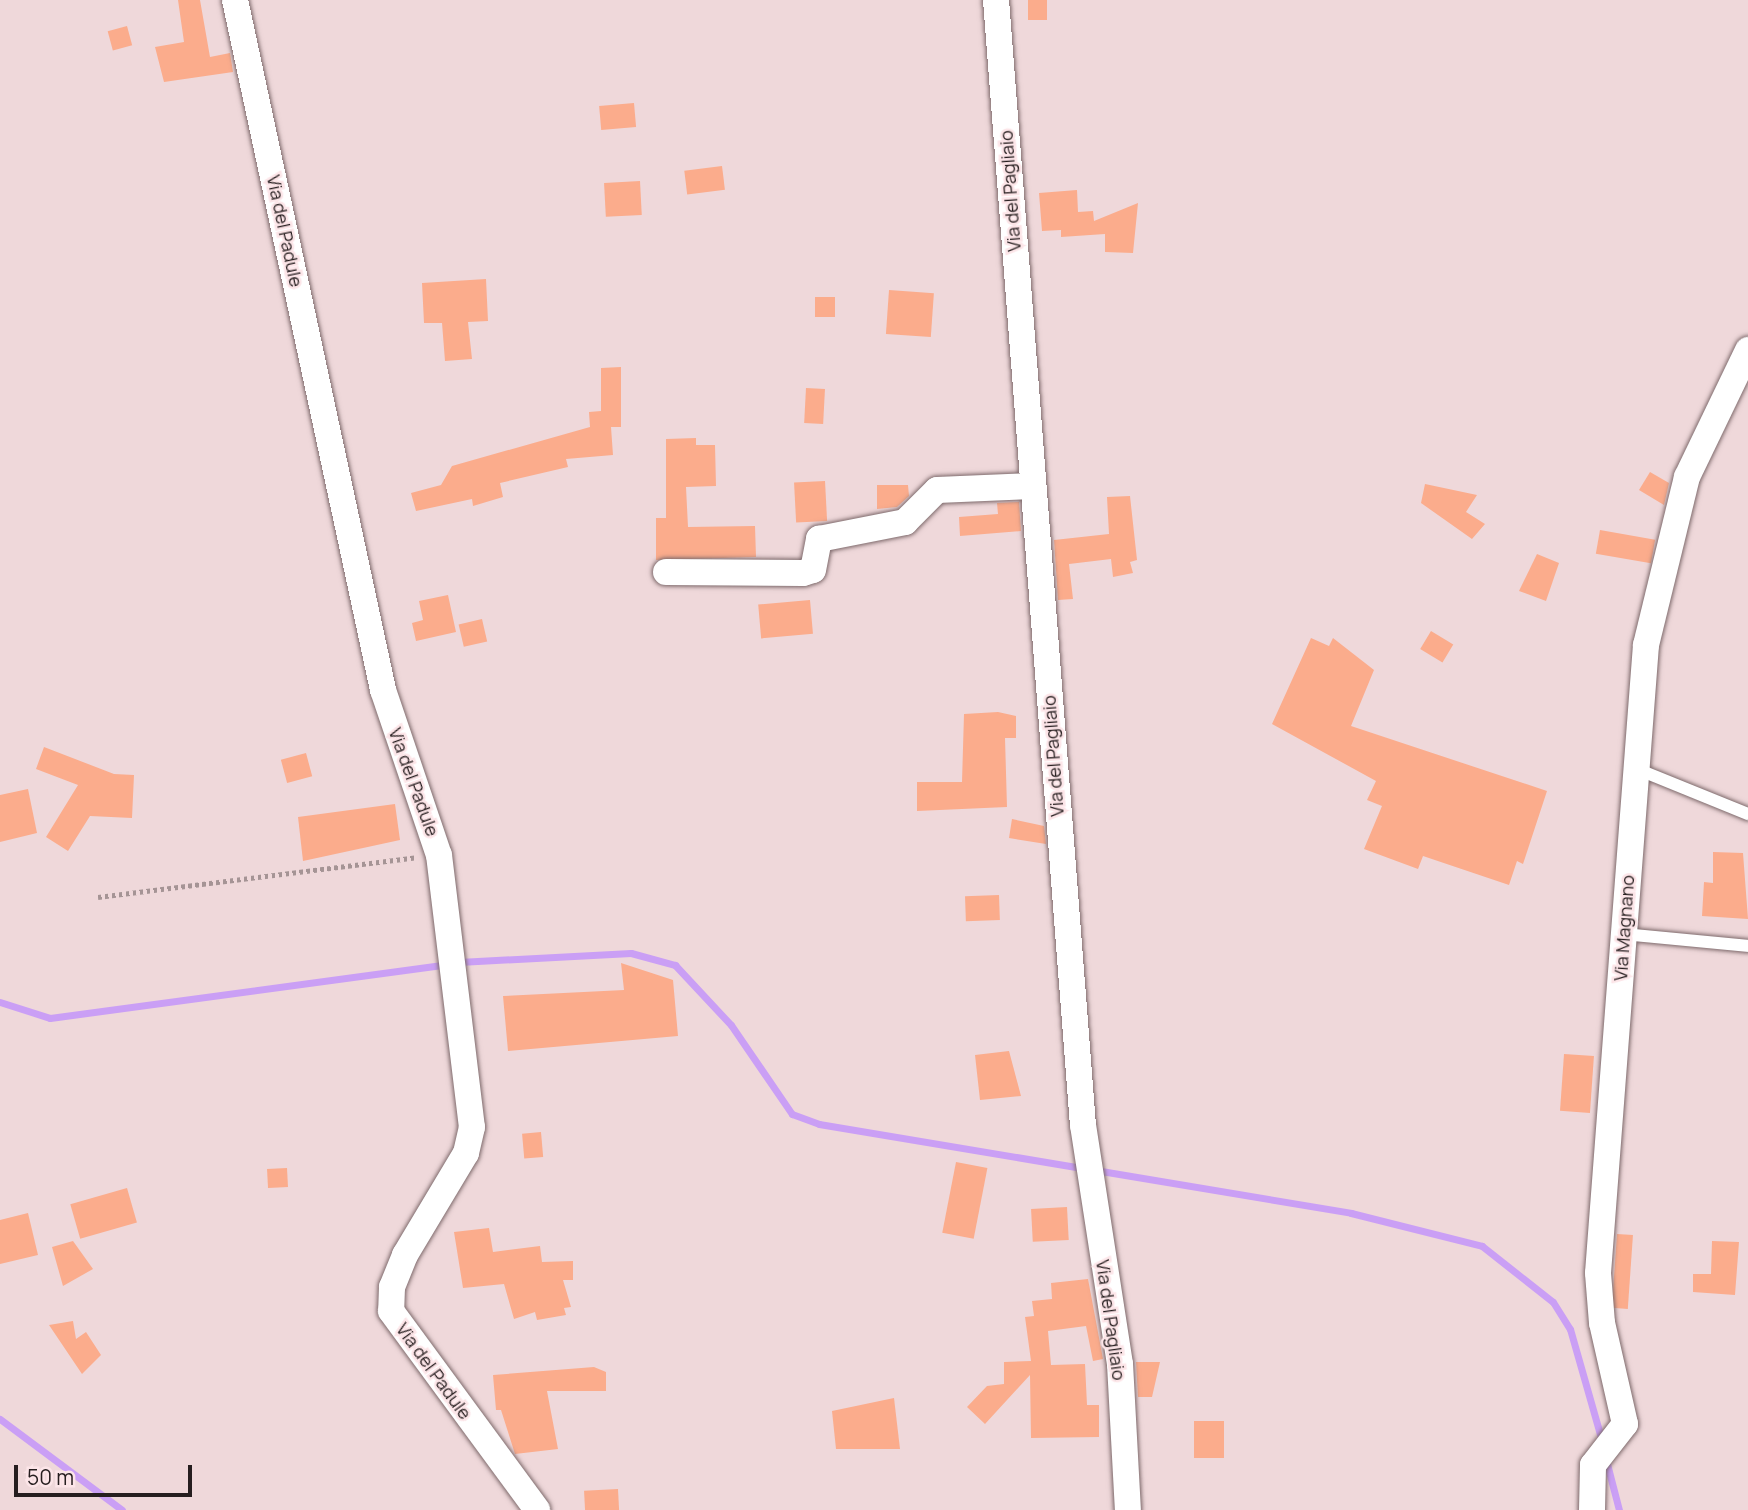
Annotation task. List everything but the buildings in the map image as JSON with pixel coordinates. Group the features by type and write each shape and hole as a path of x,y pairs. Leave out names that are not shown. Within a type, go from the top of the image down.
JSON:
{"street":[{"name":"Via del Padule","path":"235,0 383,690 439,855 472,1127 466,1153 401,1266 391,1311 537,1510"},
{"name":"Via del Pagliaio","path":"996,0 1032,486 1089,1169 1120,1364 1128,1510"},
{"name":"Via Magnano","path":"1592,1510 1589,1479 1625,1424 1602,1323 1598,1273 1646,645 1687,477 1748,349"},
{"path":"666,572 803,573 813,570 819,539 905,522 937,490 1032,486"}],"lane":[{"path":"1637,769 1748,814"},
{"path":"1624,934 1748,946"}],"path":[{"path":"98,897 439,855"}],"waterway":[{"path":"459,962 631,953 675,965 731,1025 792,1114 819,1124 1083,1168"},
{"path":"0,1002 50,1018 447,964"},
{"path":"1095,1170 1351,1213 1482,1246 1553,1302 1570,1329 1602,1441"},
{"path":"0,1419 122,1510"},
{"path":"1606,1460 1619,1510"}]}
